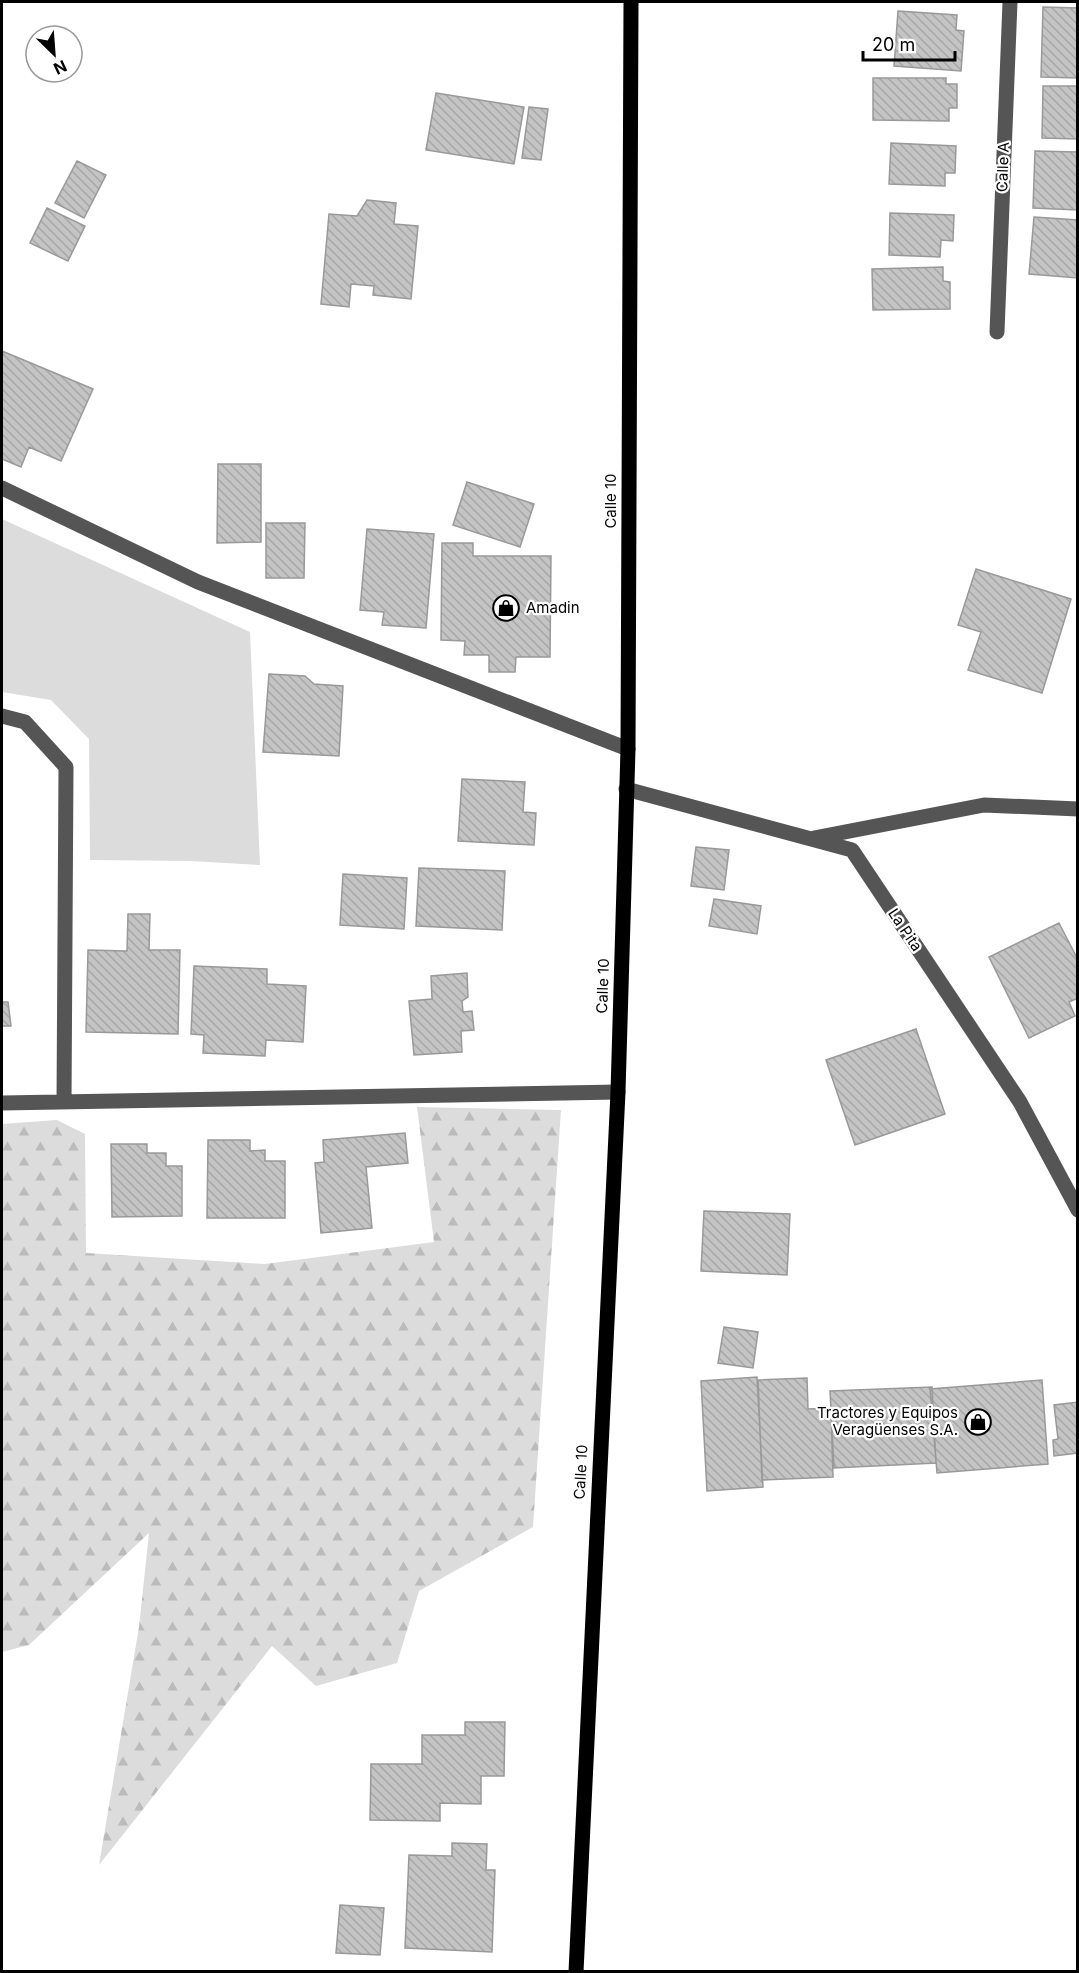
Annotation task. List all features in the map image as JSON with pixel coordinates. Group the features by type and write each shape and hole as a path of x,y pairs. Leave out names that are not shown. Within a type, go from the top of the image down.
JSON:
{"main road":[{"name":"Calle 10","path":"576,1971 618,1092 627,789 631,2"}],"street":[{"name":"Calle A","path":"997,332 1010,2"},
{"path":"2,488 198,582 627,750"},
{"path":"2,716 25,722 66,767 64,1102"},
{"name":"La Pita","path":"627,789 852,850 1020,1102 1077,1210"},
{"path":"809,839 984,805 1077,809"},
{"path":"2,1103 618,1092"}],"green space":[{"path":"2,519 250,632 260,865 190,861 90,860 89,739 51,700 2,692"},
{"path":"417,1107 561,1110 533,1527 419,1591 397,1663 316,1686 272,1646 99,1865 139,1627 149,1533 29,1645 2,1652 2,1124 57,1120 85,1134 86,1253 265,1264 434,1242"}],"building":[{"path":"1043,7 1078,8 1078,78 1041,77"},
{"path":"898,11 957,15 956,30 964,31 961,71 894,66"},
{"path":"873,78 946,78 946,84 957,84 957,108 949,108 949,121 873,120"},
{"path":"1043,86 1078,86 1078,139 1042,138"},
{"path":"436,93 524,107 514,164 426,150"},
{"path":"529,107 548,109 541,160 522,158"},
{"path":"891,143 956,146 955,173 945,173 945,186 889,184"},
{"path":"1035,151 1078,152 1078,210 1033,208"},
{"path":"77,161 106,175 84,218 55,203"},
{"path":"367,200 396,203 394,224 418,226 411,299 373,295 374,286 351,284 349,307 321,304 329,214 357,216"},
{"path":"47,208 85,226 68,261 30,243"},
{"path":"890,213 954,215 953,241 941,240 940,257 889,255"},
{"path":"1034,217 1078,220 1078,278 1029,274"},
{"path":"943,267 943,281 950,282 950,309 873,310 872,269"},
{"path":"2,351 93,389 61,461 29,447 21,467 2,459"},
{"path":"218,464 261,464 261,542 217,543"},
{"path":"467,482 534,504 520,547 453,525"},
{"path":"266,523 305,523 304,578 266,578"},
{"path":"367,529 434,534 426,628 382,625 384,612 360,610"},
{"path":"442,543 473,543 473,556 551,556 550,657 516,657 515,672 489,672 489,655 464,655 465,641 441,640"},
{"path":"976,569 1071,599 1042,693 968,670 981,632 958,625"},
{"path":"269,674 305,676 314,684 343,686 339,756 263,752"},
{"path":"462,779 525,782 523,812 536,813 534,845 458,841"},
{"path":"696,847 729,850 724,890 691,886"},
{"path":"419,868 505,871 502,930 416,926"},
{"path":"343,874 407,878 404,929 340,925"},
{"path":"714,899 761,906 757,934 709,926"},
{"path":"128,914 150,914 149,950 180,950 178,1034 86,1032 88,950 127,951"},
{"path":"1059,923 1078,960 1078,998 1069,1002 1075,1016 1029,1038 989,957"},
{"path":"194,966 267,969 267,984 306,986 303,1042 266,1040 265,1056 203,1053 204,1035 191,1034"},
{"path":"467,973 468,997 462,1001 463,1012 472,1011 474,1030 461,1031 462,1052 414,1055 409,1001 432,999 431,976"},
{"path":"2,1002 8,1002 11,1026 2,1026"},
{"path":"916,1029 945,1114 855,1145 826,1060"},
{"path":"405,1133 408,1163 366,1167 372,1228 321,1233 315,1163 324,1162 323,1140"},
{"path":"208,1140 250,1140 250,1151 265,1150 265,1161 285,1161 285,1218 207,1218"},
{"path":"111,1144 147,1144 147,1153 166,1153 166,1166 182,1166 182,1216 112,1217"},
{"path":"704,1211 790,1214 787,1275 701,1271"},
{"path":"724,1327 758,1332 753,1368 718,1363"},
{"path":"757,1377 763,1487 707,1491 701,1381"},
{"path":"807,1378 808,1409 831,1408 833,1477 762,1480 758,1380"},
{"path":"1042,1380 1048,1464 937,1473 930,1389"},
{"path":"932,1387 936,1463 834,1468 830,1391"},
{"path":"1078,1402 1078,1453 1054,1456 1053,1440 1058,1439 1054,1405"},
{"path":"465,1722 505,1722 504,1776 481,1776 481,1804 440,1803 440,1821 370,1820 371,1764 422,1764 422,1735 465,1735"},
{"path":"452,1843 487,1844 486,1870 495,1870 492,1952 405,1948 409,1855 452,1856"},
{"path":"340,1905 384,1908 380,1955 336,1953"}],"place":[{"name":"Amadin","path":"506,608"},
{"name":"Tractores y Equipos Veragüenses S.A.","path":"978,1422"}]}
